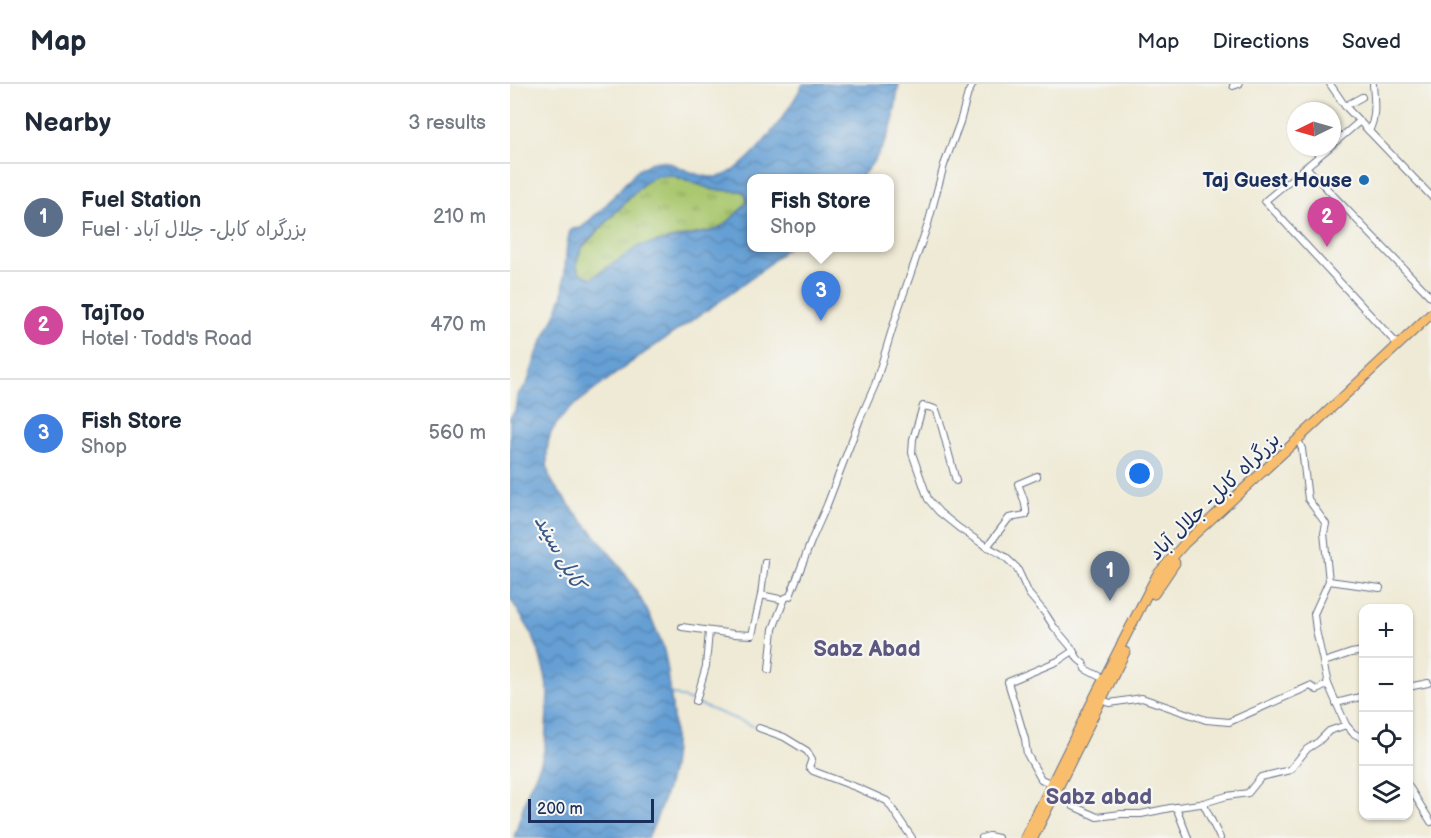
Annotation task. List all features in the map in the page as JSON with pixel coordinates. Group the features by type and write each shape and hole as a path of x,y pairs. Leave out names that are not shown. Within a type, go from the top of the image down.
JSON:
{"highway":[{"name":"بزرگراه کابل- جلال آباد","path":"1098,698 1104,679 1157,575 1185,543 1431,314"},
{"name":"بزرگراه کابل- جلال آباد","path":"1033,838 1054,788 1098,698 1159,585 1174,564 1431,321"},
{"name":"بزرگراه کابل- جلال آباد","path":"1025,838 1054,788"}],"street":[{"path":"761,595 784,599 790,596 875,385 928,224 944,165 973,84"},
{"path":"1330,84 1344,106 1431,196"},
{"path":"1369,131 1375,110 1373,84"},
{"path":"1344,106 1362,97"},
{"path":"1341,137 1360,121"},
{"path":"1319,156 1265,201 1398,345"},
{"path":"1306,167 1431,297"},
{"path":"956,481 937,410 923,406 913,439 912,453 928,499 939,512 959,528 1004,556 1017,568 1029,594 1084,664 1085,669 1104,679"},
{"path":"1300,444 1308,499 1326,524 1324,533 1329,581 1314,614 1316,630 1328,684 1346,726 1359,736"},
{"path":"987,547 1009,518 1026,515 1018,484 1037,476"},
{"path":"682,627 752,635 761,595 765,562"},
{"path":"1329,581 1380,588"},
{"path":"769,670 773,629 784,599"},
{"path":"696,701 706,666 709,631"},
{"path":"1073,651 1058,661 1008,682 1027,754 1041,779 1069,799 1073,806 1097,817 1141,813 1248,793 1261,777 1290,770 1307,749 1329,731 1346,726"},
{"path":"1324,662 1359,652"},
{"path":"1413,686 1428,683"},
{"path":"1098,698 1110,703 1142,698 1206,720 1229,722 1310,686 1317,690 1328,684"},
{"path":"1336,703 1359,697"},
{"path":"759,728 807,751 812,759 809,767 813,771 887,801 912,838"},
{"path":"1413,793 1431,822"},
{"path":"1203,803 1220,838"},
{"path":"1176,807 1188,838"},
{"path":"982,838 989,836 998,838"}],"green space":[{"path":"671,175 714,190 742,191 746,195 747,202 725,225 716,230 669,239 610,265 592,278 581,273 577,263 582,248 645,182 656,176"}],"water":[{"name":"کابل سيند","path":"803,84 899,84 893,121 887,137 875,159 863,174 747,174 747,202 747,252 782,252 743,285 624,367 574,405 552,431 547,465 552,481 631,583 664,649 673,718 673,759 662,805 648,838 514,838 528,791 541,763 545,747 548,694 538,649 531,632 510,598 510,418 515,411 518,394 527,384 538,351 563,294 570,231 581,228 605,206 636,171 652,162 667,162 704,176 716,177 740,165 778,124","holes":["671,175 714,190 742,191 746,195 747,202 733,218 716,230 639,246 592,278 581,273 577,267 582,247 645,182 656,176"]}],"waterway":[{"path":"670,693 694,702"},
{"path":"698,704 753,726"}],"place":[{"name":"Taj Guest House","path":"1364,180"},
{"name":"TajToo","path":"1327,247"},
{"name":"Fish Store","path":"821,321"},
{"name":"Fuel Station","path":"1110,601"}],"district":[{"name":"Sabz Abad","path":"867,648"},
{"name":"Sabz abad","path":"1099,796"}]}
